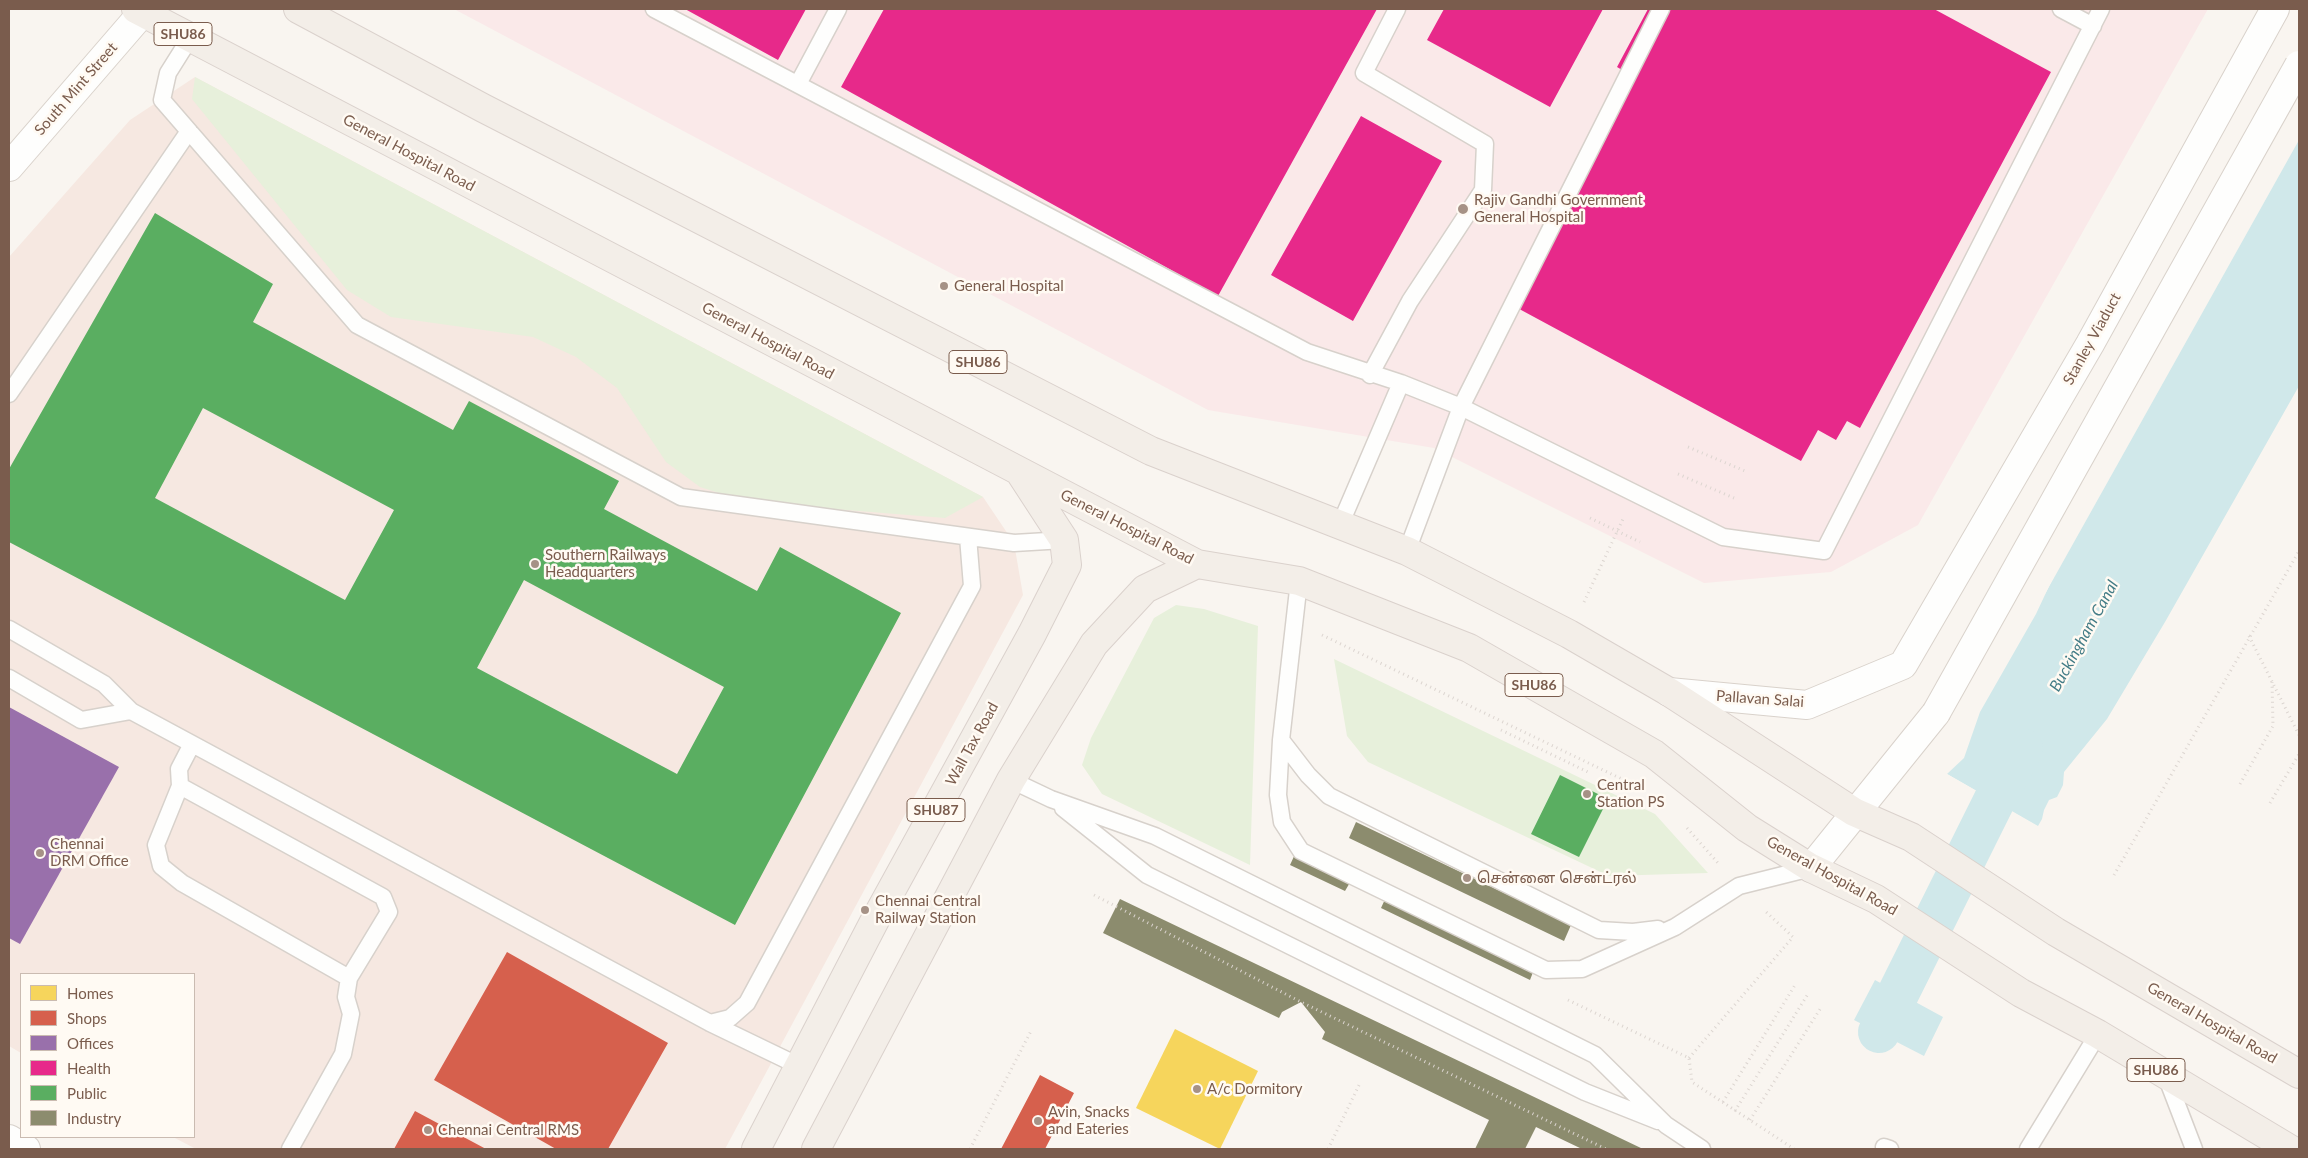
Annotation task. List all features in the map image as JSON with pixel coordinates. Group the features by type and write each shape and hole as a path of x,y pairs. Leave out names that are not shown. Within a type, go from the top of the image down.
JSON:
{"main road":[{"name":"General Hospital Road","path":"298,9 500,117 1151,451 1407,551 1569,634 1669,692 1854,812 1911,837 2056,932 2299,1074"},
{"name":"Stanley Viaduct","path":"1903,665 2090,344 2275,9"},
{"name":"General Hospital Road","path":"140,10 190,38 1197,564 1299,581 1469,648 1654,754 1747,828 1811,868 1876,898 2021,993 2098,1034 2290,1149"},
{"name":"South Mint Street","path":"9,166 140,10"},
{"path":"1811,868 1854,812 1936,713 2299,65"},
{"name":"Wall Tax Road","path":"756,1149 875,920 1032,634 1067,565 1064,540 1019,472"},
{"name":"SHU87","path":"816,1149 1010,780 1094,644 1145,589 1197,564"},
{"name":"Pallavan Salai","path":"1669,692 1807,705 1903,665"},
{"path":"9,1139 26,1149"}],"lane":[{"path":"654,9 1307,352 1400,383 1461,408 1723,537 1824,551 2102,9"},
{"path":"798,84 838,9"},
{"path":"1370,374 1410,300 1483,190 1485,144 1364,73 1397,9"},
{"path":"1407,551 1461,408 1661,9"},
{"path":"2061,9 2093,26"},
{"path":"190,38 168,73 162,100 358,325 681,497 1014,543 1064,540"},
{"path":"9,394 189,131"},
{"path":"1340,525 1400,383"},
{"path":"710,1023 730,1018 748,1003 972,586 968,537"},
{"path":"1299,581 1281,740 1278,795 1282,822 1300,851 1546,970 1582,969 1675,927 1738,886 1811,868"},
{"path":"9,629 104,684 131,711 710,1023 799,1066"},
{"path":"9,678 81,720 131,711"},
{"path":"1281,740 1308,775 1329,796 1600,930 1633,932 1675,927"},
{"path":"192,744 179,770 180,786 156,845 161,866 182,883 349,978"},
{"path":"1010,780 1051,799 1155,836 1595,1055 1666,1124 1702,1149"},
{"path":"180,786 383,897 389,912 349,978 346,997 351,1014 342,1054 290,1149"},
{"path":"1051,799 1147,875 1585,1092 1666,1124"},
{"path":"2028,1149 2098,1034"},
{"path":"2166,1076 2194,1149"}],"path":[{"path":"1688,447 1745,471"},
{"path":"1678,474 1734,498"},
{"path":"1569,634 1633,492"},
{"path":"1590,518 1640,542"},
{"path":"2114,875 2299,551"},
{"path":"1294,622 1633,785"},
{"path":"2249,636 2299,735"},
{"path":"2240,784 2273,726 2272,682"},
{"path":"1501,730 1590,772"},
{"path":"2270,803 2299,754"},
{"path":"1686,827 1738,886 1793,937 1689,1058 1692,1082 1794,1149"},
{"path":"1094,895 1301,1002 1606,1149"},
{"path":"1723,1102 1795,985"},
{"path":"1735,1111 1808,994"},
{"path":"1750,1120 1822,1006"},
{"path":"1582,1007 1689,1058"},
{"path":"970,1149 1031,1031"},
{"path":"1328,1149 1360,1083"}],"shaded area":[{"name":"Rajiv Gandhi Government General Hospital","path":"454,9 2208,9 1918,525 1831,572 1704,583 1434,448 1208,410"},
{"path":"195,77 983,497 1014,543 1023,595 725,1149 196,1149 175,1138 195,1138 195,973 20,973 20,1052 9,1046 9,257 130,120"}],"green space":[{"path":"195,77 983,497 945,518 748,502 700,487 666,462 617,388 576,357 533,337 391,317 347,290 192,99"},
{"path":"1176,605 1204,609 1258,626 1250,865 1102,794 1082,765 1091,738 1154,618"},
{"path":"1334,659 1655,814 1708,873 1609,876 1368,762 1347,736"}],"water":[{"path":"2299,125 2299,386 2165,622 2107,719 2064,772 2063,785 2057,797 2049,800 2038,826 1947,774 1964,758 1980,712 2036,614 2109,458"},
{"path":"1875,980 1943,1017 1924,1056 1854,1020"}],"pier":[{"path":"2299,122 2299,140 1975,719 2033,613 2107,457"},
{"path":"1947,774 2040,828 2037,829 1945,776"}],"building: Homes":[{"name":"A/c Dormitory","path":"1175,1029 1258,1071 1220,1149 1136,1108"}],"building: Shops":[{"path":"507,952 668,1043 608,1149 556,1149 434,1080"},
{"name":"Avin, Snacks and Eateries","path":"1040,1075 1074,1093 1045,1149 1001,1149"},
{"name":"Chennai Central RMS","path":"415,1111 486,1149 394,1149"}],"building: Offices":[{"name":"Chennai DRM Office","path":"9,707 119,767 20,944 9,938"}],"building: Health":[{"path":"685,9 806,9 778,60"},
{"path":"884,9 1377,9 1218,296 841,87"},
{"path":"1444,9 1603,9 1550,107 1427,40"},
{"path":"1648,9 1934,9 2051,72 1860,428 1847,421 1836,440 1818,430 1801,461 1510,304 1634,77 1617,67"},
{"path":"1361,116 1442,161 1353,321 1271,275"}],"building: Public":[{"name":"Southern Railways Headquarters","path":"155,213 273,284 253,322 453,430 469,401 619,481 604,509 757,591 780,547 901,613 735,925 9,542 9,469","holes":["203,408 394,510 345,600 155,498","524,580 724,687 677,774 477,668"]},
{"path":"1560,775 1608,799 1579,857 1531,834"}],"building: Industry":[{"path":"1356,822 1571,925 1564,941 1349,838"},
{"path":"1296,852 1352,879 1345,891 1290,865"},
{"path":"1387,895 1535,967 1530,980 1381,908"},
{"path":"1120,899 1643,1149 1582,1149 1536,1127 1525,1149 1475,1149 1489,1120 1322,1039 1325,1032 1301,1002 1282,1012 1279,1018 1103,933"}],"waterway":[{"name":"Buckingham Canal","path":"1879,1032 1994,801 2022,749"}],"place":[{"name":"Rajiv Gandhi Government General Hospital","path":"1463,209"},
{"name":"General Hospital","path":"944,286"},
{"name":"Southern Railways Headquarters","path":"535,564"},
{"name":"Central Station PS","path":"1587,794"},
{"name":"Chennai DRM Office","path":"40,853"},
{"name":"சென்னை சென்ட்ரல்","path":"1467,878"},
{"name":"Chennai Central Railway Station","path":"865,910"},
{"name":"A/c Dormitory","path":"1197,1089"},
{"name":"Avin, Snacks and Eateries","path":"1038,1121"},
{"name":"Chennai Central RMS","path":"428,1130"}]}
